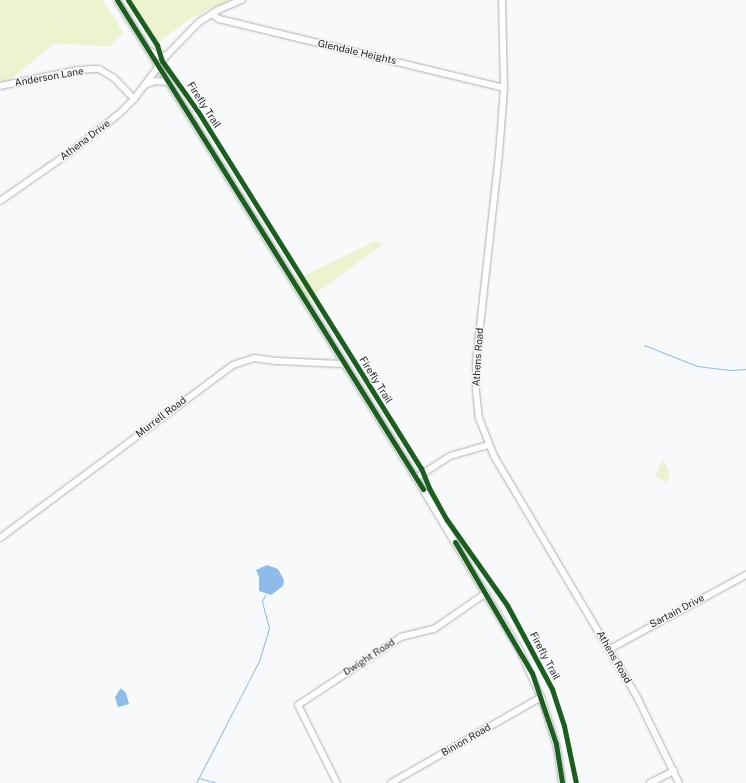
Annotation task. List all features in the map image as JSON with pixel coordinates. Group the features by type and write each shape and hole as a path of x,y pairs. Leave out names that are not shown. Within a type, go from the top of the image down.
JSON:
{"street":[{"path":"117,0 343,364 416,478 520,651 541,697 557,747 562,783"},
{"name":"Athena Drive","path":"0,201 99,130 134,99 167,55 199,22 212,14 242,0"},
{"name":"Athens Road","path":"502,0 504,88 499,154 476,368 477,404 488,445 610,649 679,783"},
{"name":"Glendale Heights","path":"212,14 219,19 504,88"},
{"path":"148,51 159,56 167,55"},
{"name":"Anderson Lane","path":"0,86 77,70 98,69 114,78 134,99"},
{"path":"143,86 154,81 168,82"},
{"name":"Murrell Road","path":"0,538 233,365 254,358 276,361 343,364"},
{"path":"416,478 450,456 488,445"},
{"name":"Sartain Drive","path":"610,649 746,575"},
{"name":"Dwight Road","path":"337,783 298,705 400,637 434,629 486,593"},
{"name":"Binion Road","path":"390,783 541,697"},
{"path":"650,783 674,771"}],"green space":[{"path":"0,0 103,0 123,33 110,47 55,43 8,81 0,82"},
{"path":"125,0 230,0 191,18 155,45"},
{"path":"376,241 382,245 308,299 295,280"},
{"path":"663,460 669,472 668,483 655,476"}],"water":[{"path":"267,565 278,569 284,580 283,586 271,595 259,591 259,577 256,570"},
{"path":"121,688 126,693 129,704 118,707 115,697"}],"waterway":[{"path":"644,345 697,366 730,370 746,369"},
{"path":"196,783 259,661 269,628 262,601 265,595"},
{"path":"199,778 217,783"}],"cycle path":[{"path":"117,0 423,489"},
{"name":"Firefly Trail","path":"128,0 157,45 162,61 197,110 421,468 429,488 447,520 507,605 552,689 564,726 576,783"},
{"path":"455,542 532,673 556,744 562,783"}]}
